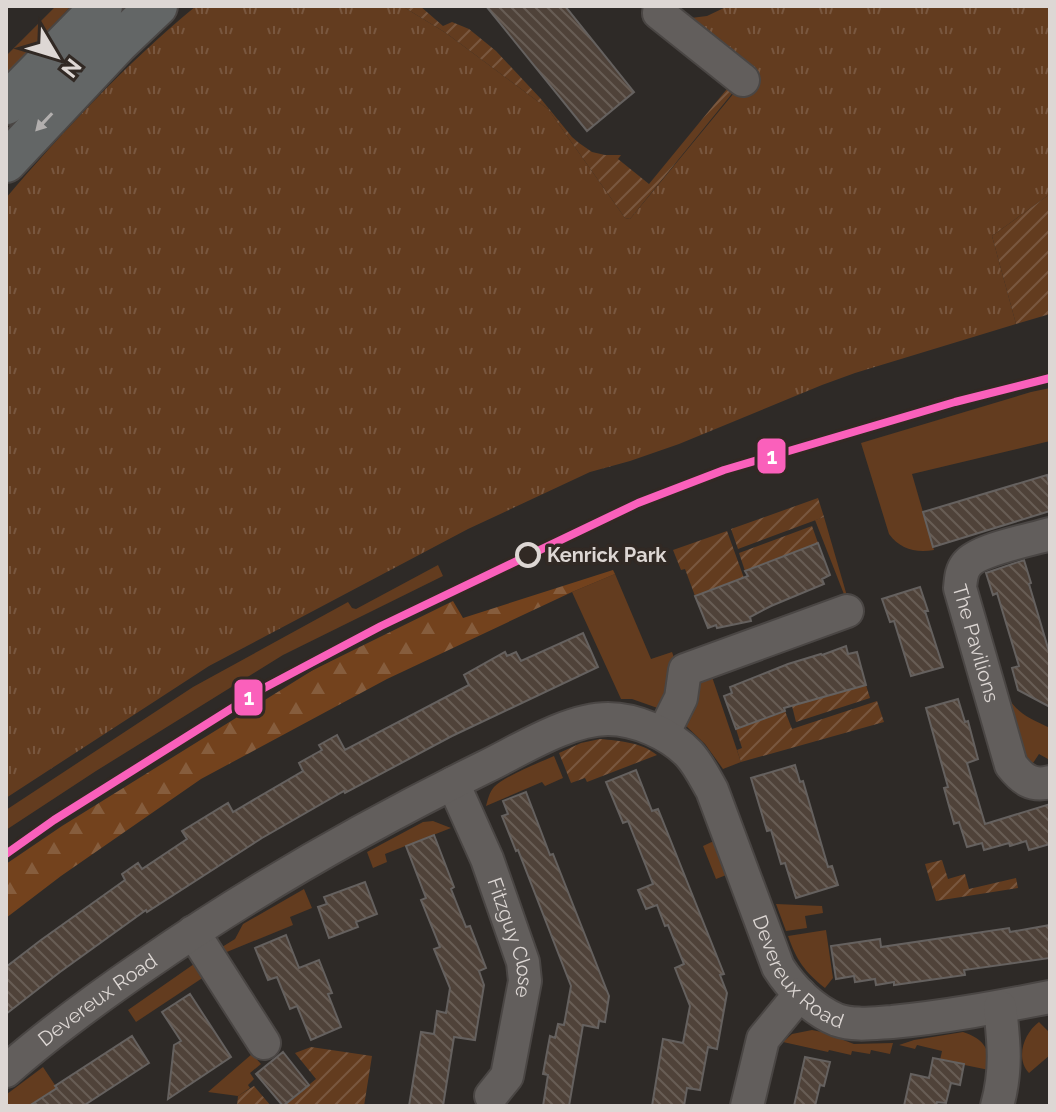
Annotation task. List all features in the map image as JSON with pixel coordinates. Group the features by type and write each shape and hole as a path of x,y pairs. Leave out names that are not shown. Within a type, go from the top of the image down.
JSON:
{"main road":[{"path":"6,104 102,6"},
{"path":"6,162 157,6"}],"street":[{"path":"660,6 659,13 743,80"},
{"name":"The Pavilions","path":"1050,534 982,553 969,562 961,574 960,588 1011,765 1027,781 1039,785 1050,782"},
{"path":"663,734 681,698 685,670 847,611"},
{"name":"Devereux Road","path":"6,1071 101,995 193,932 323,852 567,727 609,719 631,722 663,734 688,753 712,790 778,967 788,983 817,1008 839,1020 866,1024 922,1019 1050,997"},
{"name":"Fitzguy Close","path":"453,783 487,859 523,962 525,981 507,1076 491,1096"},
{"path":"193,932 264,1043"},
{"path":"747,1106 763,1039 800,994"},
{"path":"997,1106 1005,1056 1000,1007"}],"green space":[{"path":"56,6 71,6 6,76 6,56"},
{"name":"Kenrick Park","path":"196,6 402,6 446,33 548,109 625,218 630,219 753,70 691,18 707,16 728,6 1050,6 1050,194 992,236 1016,324 822,385 679,444 590,472 468,529 209,666 6,798 6,198 97,98 145,50"},
{"path":"402,6 420,6 443,26 452,22 469,29 496,51 541,99 572,137 592,152 621,155 618,159 649,184 731,84 739,85 630,219 625,218 548,109 446,33"},
{"path":"1050,194 1050,314 1016,324 992,236"},
{"path":"1050,388 1050,441 912,474 934,550 908,549 893,539 861,443"},
{"path":"818,498 824,517 738,549 731,529"},
{"path":"824,517 854,620 815,520"},
{"path":"812,526 818,543 745,571 739,553"},
{"path":"727,531 744,578 695,596 685,569 681,570 673,550"},
{"path":"438,565 443,576 283,655 6,830 6,810 193,687 348,602 356,609"},
{"path":"613,570 615,574 387,679 201,779 6,918 6,864 313,670 453,601 463,618"},
{"path":"615,574 651,659 672,652 676,663 666,711 632,699 621,699 572,592"},
{"path":"710,671 741,762 723,769 705,744 685,725 701,675"},
{"path":"866,685 870,698 796,722 792,706"},
{"path":"1002,688 1022,713 1050,728 1050,756 1048,759 1039,754 1033,763 1049,773 1021,763"},
{"path":"877,701 884,722 741,762 737,750 742,748 736,729 785,711 792,729"},
{"path":"600,739 637,745 657,755 587,782 585,778 571,783 559,753"},
{"path":"554,756 563,778 545,786 542,782 486,806 491,792 499,783"},
{"path":"433,821 451,828 385,854 387,862 373,868 367,852 423,822"},
{"path":"716,840 729,874 716,879 703,846"},
{"path":"942,860 948,879 965,874 969,889 1016,878 1018,888 936,901 925,864"},
{"path":"304,889 312,908 290,917 293,925 217,956 214,952 235,939 243,924"},
{"path":"776,904 822,906 823,913 805,916 807,928 786,931"},
{"path":"826,930 833,978 825,988 802,965 788,936"},
{"path":"204,957 213,971 136,1022 128,1010"},
{"path":"1039,1022 1050,1033 1050,1055 1029,1073 1023,1060 1023,1046 1029,1032"},
{"path":"812,1030 854,1044 893,1043 890,1054 871,1050 870,1054 852,1051 851,1055 783,1042 792,1034"},
{"path":"963,1032 984,1046 989,1070 940,1060 942,1051 917,1045 915,1049 899,1045 914,1040"},
{"path":"311,1047 372,1056 364,1106 283,1106 316,1079 295,1053"},
{"path":"252,1054 261,1064 250,1073 254,1079 248,1085 250,1088 238,1096 208,1092"},
{"path":"43,1067 57,1088 29,1106 6,1106 7,1094"},
{"path":"254,1086 271,1106 237,1106 238,1096"}],"building":[{"path":"486,6 565,6 634,92 587,131"},
{"path":"1047,475 1050,511 933,547 923,512"},
{"path":"818,543 830,575 822,579 824,584 771,606 750,617 751,621 708,628 695,596 748,576 745,571"},
{"path":"1024,560 1050,655 1050,707 1018,690 1012,668 1019,666 997,593 993,595 986,573"},
{"path":"920,587 943,667 911,676 894,621 890,622 882,599"},
{"path":"583,633 598,667 452,736 344,791 262,838 146,910 6,1014 6,967 125,880 122,874 138,863 142,869 187,839 182,831 228,803 233,812 303,771 299,763 322,750 319,745 337,735 345,750 469,685 464,675 505,652 507,656 516,652 521,661"},
{"path":"846,646 848,654 857,652 866,685 784,708 785,711 736,729 724,696 732,693 730,687"},
{"path":"958,699 965,722 968,721 978,759 967,763 985,824 1050,804 1050,844 1029,850 1026,841 984,850 982,843 967,847 959,822 954,824 944,788 948,787 926,708"},
{"path":"795,765 800,782 803,781 828,867 832,866 838,885 796,898 771,830 767,831 751,778"},
{"path":"636,770 652,811 658,809 724,974 720,975 727,993 717,1049 708,1047 700,1090 687,1088 684,1106 652,1106 663,1039 683,1043 690,1006 675,968 684,964 657,905 646,909 638,890 653,884 628,821 623,823 606,782"},
{"path":"526,792 609,996 605,1022 599,1021 598,1028 583,1025 569,1106 543,1106 548,1075 543,1074 550,1036 555,1038 558,1024 564,1025 571,986 502,816 508,814 503,801"},
{"path":"434,835 454,887 451,889 486,968 479,971 484,985 475,1040 454,1037 443,1106 409,1106 421,1032 434,1034 437,1011 446,1013 450,988 434,949 440,947 421,900 426,898 406,846"},
{"path":"365,882 377,914 356,922 358,927 329,938 318,907 327,904 324,897"},
{"path":"1050,925 1050,958 964,970 965,975 894,985 894,982 876,985 875,979 855,982 854,976 836,979 831,946 880,939 881,947"},
{"path":"286,935 299,968 319,960 341,1027 311,1040 297,1006 290,1009 277,977 268,980 255,948"},
{"path":"190,994 231,1057 168,1099 174,1045 181,1041 162,1012"},
{"path":"132,1036 149,1063 83,1106 29,1106 57,1088 55,1086"},
{"path":"283,1052 309,1085 283,1106 256,1074"},
{"path":"805,1057 830,1062 815,1106 794,1106"},
{"path":"933,1058 964,1064 960,1085 951,1083 946,1103 904,1106 911,1074 929,1078"}],"transit line":[{"name":"1","path":"6,854 54,820 264,688 381,626 638,503 724,470 955,402 1050,378"}],"place":[{"name":"Kenrick Park","path":"528,555"}]}
